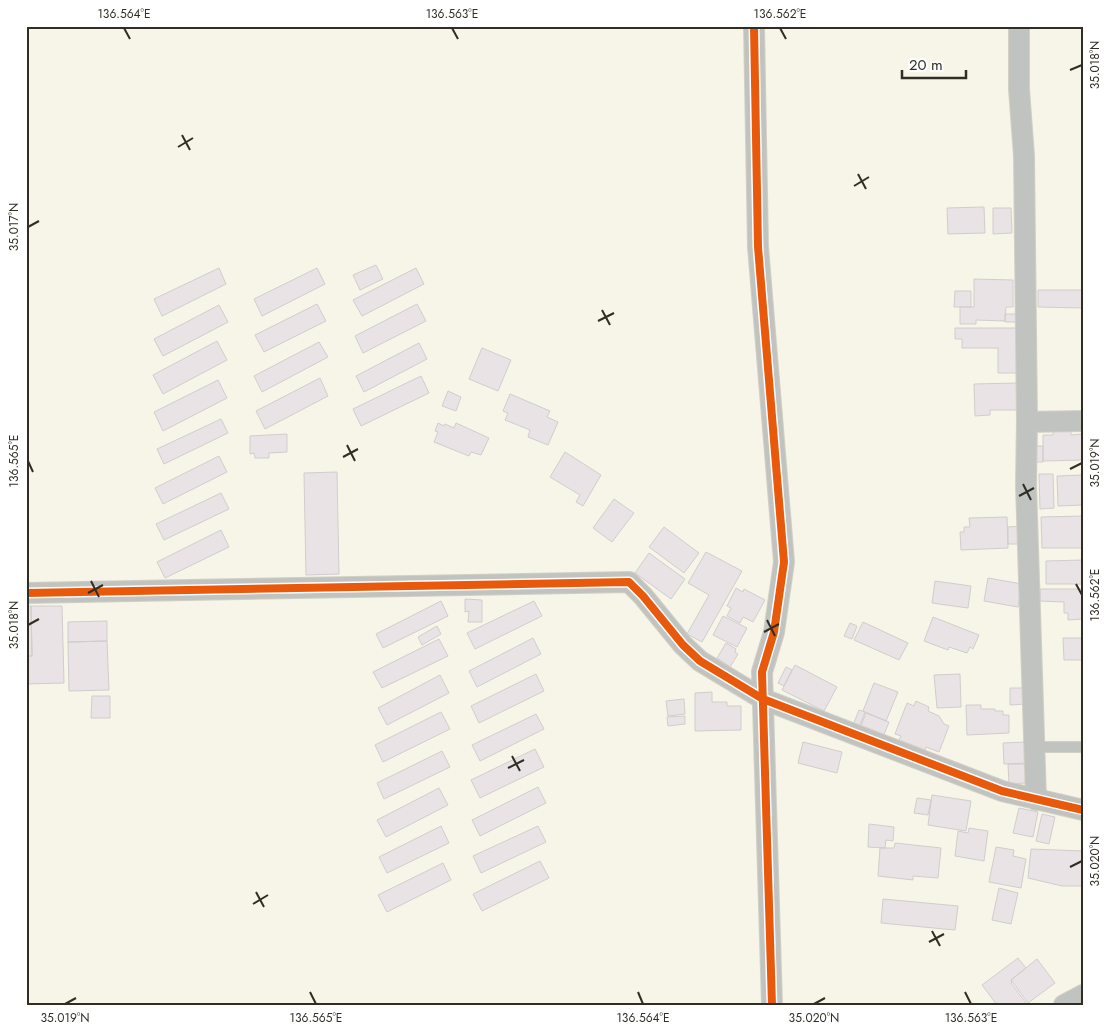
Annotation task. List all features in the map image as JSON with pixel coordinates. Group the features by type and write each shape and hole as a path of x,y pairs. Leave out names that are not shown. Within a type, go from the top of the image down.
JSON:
{"street":[{"path":"754,26 758,247 784,562 774,632 762,672 772,1005"},
{"path":"1019,26 1024,156 1026,485 1036,800"},
{"path":"1027,422 1083,421"},
{"path":"26,593 629,582 643,596 682,645 700,662 763,699 800,715 1002,791 1083,810"},
{"path":"1064,1005 1083,995"}],"lane":[{"path":"1034,748 1083,747"}],"building":[{"path":"984,207 985,233 948,234 947,208"},
{"path":"993,208 1011,208 1012,233 993,234"},
{"path":"376,265 383,279 360,290 353,275"},
{"path":"219,268 226,284 162,316 154,299"},
{"path":"317,268 325,284 262,316 254,299"},
{"path":"416,268 424,284 362,316 353,300"},
{"path":"974,279 1013,280 1013,307 1006,307 1005,321 976,320 976,324 960,324 960,307 974,307"},
{"path":"1038,290 1083,290 1083,308 1038,307"},
{"path":"955,291 971,291 971,307 954,307"},
{"path":"317,304 326,321 264,352 255,335"},
{"path":"417,304 426,321 363,353 355,336"},
{"path":"219,305 228,322 163,356 154,339"},
{"path":"1005,314 1017,314 1016,322 1005,322"},
{"path":"955,328 1016,328 1017,373 998,373 998,348 962,348 962,339 955,339"},
{"path":"217,341 227,360 163,394 153,375"},
{"path":"319,342 328,357 262,392 254,376"},
{"path":"419,343 427,359 364,392 356,376"},
{"path":"482,348 511,360 498,391 469,379"},
{"path":"421,376 429,393 361,426 353,409"},
{"path":"320,378 328,396 265,429 256,411"},
{"path":"218,380 227,398 163,431 154,412"},
{"path":"1018,383 1018,410 990,410 990,415 975,416 974,384"},
{"path":"448,391 461,397 456,411 442,406"},
{"path":"510,394 550,411 547,417 558,422 548,445 528,437 530,430 505,420 508,413 503,411"},
{"path":"221,419 228,433 164,464 157,449"},
{"path":"438,423 454,428 456,423 489,438 481,455 471,452 469,456 434,442 438,432 435,431"},
{"path":"1053,428 1071,428 1071,435 1083,434 1083,460 1043,461 1043,435 1053,435"},
{"path":"287,434 287,452 269,453 269,458 255,458 254,453 250,454 250,436"},
{"path":"1035,446 1043,446 1043,462 1035,462"},
{"path":"565,452 601,475 583,506 576,502 580,495 550,477"},
{"path":"219,456 227,472 163,504 155,488"},
{"path":"337,472 339,574 306,575 304,473"},
{"path":"1039,474 1053,474 1054,508 1040,509"},
{"path":"1083,475 1083,505 1058,506 1057,476"},
{"path":"221,493 229,509 164,540 156,524"},
{"path":"614,499 634,513 612,542 593,528"},
{"path":"1083,516 1083,548 1042,548 1041,517"},
{"path":"1007,517 1008,548 961,550 960,532 964,532 964,527 970,527 969,518"},
{"path":"1022,526 1022,544 1008,544 1008,527"},
{"path":"664,527 699,553 684,573 649,547"},
{"path":"221,530 229,547 165,578 157,562"},
{"path":"706,552 742,571 702,642 687,634 709,595 688,583"},
{"path":"649,553 685,579 671,599 635,573"},
{"path":"1083,560 1083,584 1046,584 1046,561"},
{"path":"988,578 1022,584 1018,607 984,601"},
{"path":"935,581 971,586 968,608 932,603"},
{"path":"736,588 743,592 744,589 765,600 753,622 743,617 740,623 727,616 731,608 727,606"},
{"path":"1040,589 1083,589 1083,619 1068,620 1068,613 1064,613 1064,602 1040,601"},
{"path":"465,599 482,600 482,622 468,622 469,611 465,612"},
{"path":"441,601 448,616 383,648 376,634"},
{"path":"534,601 542,616 475,649 467,633"},
{"path":"26,606 31,606 32,656 26,656"},
{"path":"31,606 62,606 64,683 26,684 26,656 32,656"},
{"path":"723,616 747,628 737,647 713,635"},
{"path":"933,617 979,635 973,649 970,647 967,653 949,647 948,650 924,641"},
{"path":"107,621 107,641 68,642 68,622"},
{"path":"863,622 908,643 899,660 854,640"},
{"path":"850,623 857,626 852,639 844,636"},
{"path":"437,626 441,634 422,645 418,637"},
{"path":"533,638 541,654 477,687 469,671"},
{"path":"1063,638 1083,638 1083,660 1064,660"},
{"path":"439,639 448,656 382,688 373,672"},
{"path":"107,641 109,690 69,691 68,642"},
{"path":"726,643 736,649 735,652 738,654 730,667 717,658"},
{"path":"795,665 837,687 824,711 782,690"},
{"path":"786,667 792,670 784,686 778,683"},
{"path":"536,674 544,691 479,723 471,706"},
{"path":"960,674 961,707 937,708 934,675"},
{"path":"440,675 449,693 387,725 378,708"},
{"path":"874,683 898,692 886,721 863,711"},
{"path":"1010,688 1025,688 1025,704 1010,705"},
{"path":"712,692 712,702 727,702 727,706 741,706 741,730 695,731 695,693"},
{"path":"92,696 110,696 110,718 91,718"},
{"path":"684,699 685,714 668,716 666,701"},
{"path":"916,701 929,707 928,711 939,716 944,724 949,726 939,752 926,747 925,750 899,740 901,736 895,734 907,703 914,706"},
{"path":"966,705 981,705 981,709 1003,711 1003,715 1009,715 1009,733 967,735"},
{"path":"859,710 865,712 859,728 853,725"},
{"path":"441,712 450,729 383,762 375,745"},
{"path":"866,713 889,722 883,737 860,728"},
{"path":"536,714 544,729 480,761 472,745"},
{"path":"685,716 685,724 668,726 667,717"},
{"path":"803,742 842,752 837,773 798,763"},
{"path":"1027,742 1027,763 1004,764 1003,743"},
{"path":"535,749 544,767 480,798 471,780"},
{"path":"442,751 450,767 384,799 377,783"},
{"path":"1008,764 1025,764 1026,783 1009,784"},
{"path":"538,787 546,803 480,836 472,820"},
{"path":"439,788 448,805 386,837 377,820"},
{"path":"932,795 971,801 966,831 928,825"},
{"path":"917,798 931,800 928,815 914,813"},
{"path":"1019,808 1038,812 1033,837 1013,833"},
{"path":"1042,814 1055,817 1049,844 1036,841"},
{"path":"869,824 894,827 893,841 886,840 885,848 868,847"},
{"path":"441,826 449,843 387,873 379,857"},
{"path":"538,826 546,842 481,873 473,856"},
{"path":"969,828 988,831 984,861 955,856 958,831 968,833"},
{"path":"895,843 941,848 938,878 913,876 913,880 878,876 880,848 894,848"},
{"path":"996,847 1014,850 1013,856 1026,859 1021,888 989,882"},
{"path":"1031,849 1083,851 1083,886 1062,886 1028,878"},
{"path":"540,861 549,878 482,911 473,894"},
{"path":"443,863 451,880 387,912 378,895"},
{"path":"999,888 1018,893 1011,924 992,920"},
{"path":"883,899 958,906 955,930 881,923"},
{"path":"1018,958 1026,968 1011,980 1011,983 1026,1003 1023,1005 997,1005 982,985"},
{"path":"1037,959 1055,983 1028,1003 1011,980"}],"cycle path":[{"path":"754,26 758,247 784,562 774,632 762,672 772,1005"},
{"path":"26,593 629,582 643,596 683,645 700,661 763,699 1002,791 1083,810"}]}
